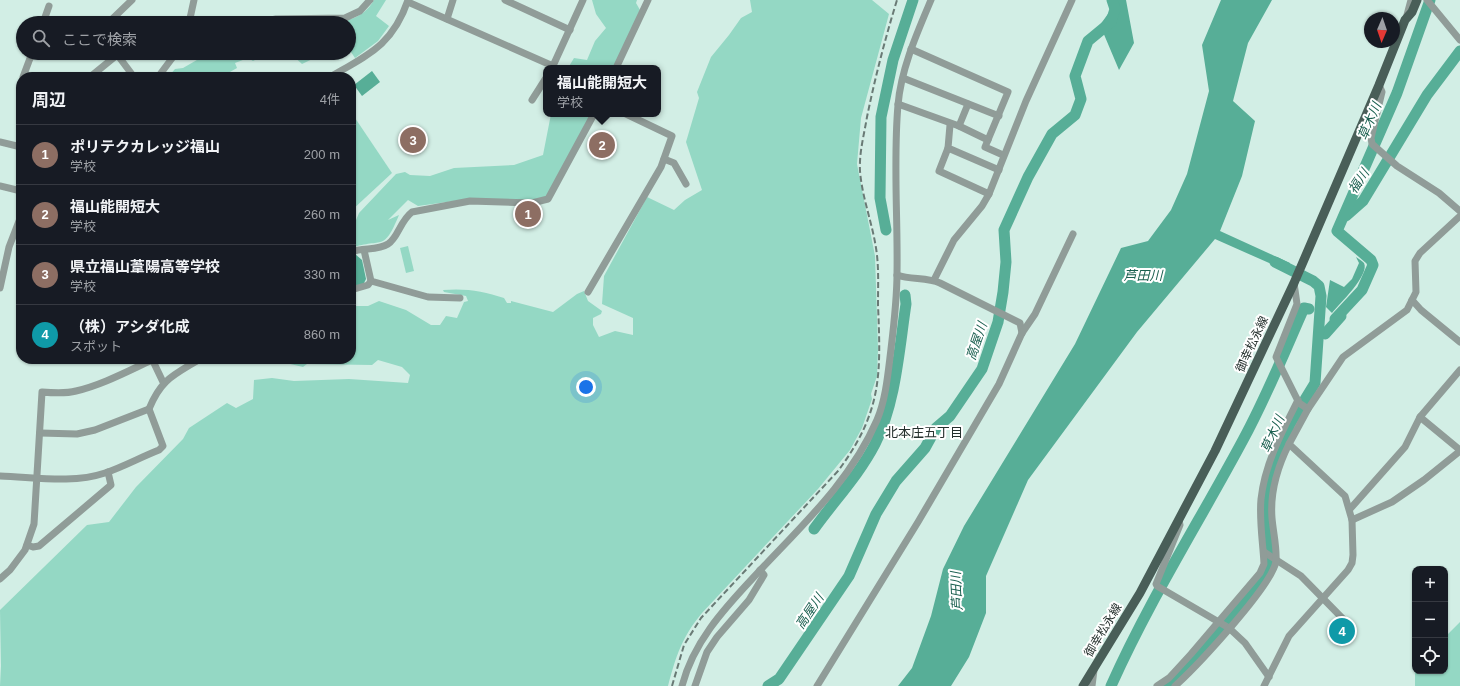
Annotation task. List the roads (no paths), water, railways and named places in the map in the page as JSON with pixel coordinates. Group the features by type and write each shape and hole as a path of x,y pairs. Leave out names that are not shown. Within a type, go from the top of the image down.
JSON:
{"main road":[{"name":"御幸松永線","path":"1083,686 1140,593 1178,518 1215,451 1294,284 1379,85 1405,20 1412,12 1417,0"}],"street":[{"path":"115,16 132,0"},
{"path":"191,16 194,0"},
{"path":"349,16 360,11 370,0"},
{"path":"447,19 453,0"},
{"path":"505,0 570,30"},
{"path":"554,65 583,0"},
{"path":"617,65 648,0"},
{"path":"682,686 691,661 708,631 728,605 836,487 856,460 878,418 888,373 896,309 898,104 903,78 912,49 931,0"},
{"path":"937,282 954,240 982,206 989,194 1004,155 1072,0"},
{"path":"1405,20 1412,0"},
{"path":"338,72 381,46 400,21 408,1 549,65"},
{"path":"1428,3 1460,40"},
{"path":"45,16 49,6"},
{"path":"912,49 1008,92 985,147 1004,155"},
{"path":"26,72 30,60"},
{"path":"96,72 110,60"},
{"path":"121,60 130,72"},
{"path":"162,72 171,60"},
{"path":"903,78 999,116"},
{"path":"532,100 543,83"},
{"path":"1379,85 1382,92 1371,138 1374,145 1397,166 1440,194 1460,211"},
{"path":"898,104 950,125 959,126 988,140"},
{"path":"959,126 968,104"},
{"path":"356,250 376,248 388,244 405,217 412,212 470,201 532,204 548,199 592,117"},
{"path":"588,292 661,167 672,136 632,117"},
{"path":"950,125 948,148 940,171 989,194"},
{"path":"0,142 16,147"},
{"path":"948,148 999,170"},
{"path":"664,159 674,163 686,184"},
{"path":"0,186 16,190"},
{"path":"1175,686 1256,580 1264,564 1265,553 1261,501 1270,477 1307,409 1343,357 1398,319 1407,310 1416,292 1415,261 1420,253 1460,216"},
{"path":"0,288 9,247 16,229"},
{"path":"817,686 918,522 998,384 1022,333 1035,314 1073,234"},
{"path":"364,250 371,281"},
{"path":"897,275 905,278 937,282 1020,323 1022,333"},
{"path":"356,289 368,285 371,281"},
{"path":"371,281 428,297 460,298"},
{"path":"1294,284 1297,304 1276,357 1299,401 1307,409"},
{"path":"1412,300 1421,310 1460,342"},
{"path":"0,579 10,570 27,545 34,524 42,392 65,393 77,391 98,384 141,364"},
{"path":"154,364 163,382"},
{"path":"40,434 77,434 95,430 149,409 163,382 192,364"},
{"path":"1350,509 1405,447 1420,417 1460,370"},
{"path":"1158,686 1169,678 1191,654 1268,582 1275,560 1270,477 1273,452 1299,401"},
{"path":"0,476 78,478 108,472 159,450 163,446 149,409"},
{"path":"1352,520 1392,502 1424,480 1460,451 1420,417"},
{"path":"1264,686 1289,636 1352,563 1352,520 1345,496 1288,444"},
{"path":"27,545 33,547 39,546 111,485 108,472"},
{"path":"1178,518 1180,526 1156,584 1160,589 1223,625 1245,643 1269,677"},
{"path":"1265,553 1301,576 1348,624"},
{"path":"695,686 707,652 717,637 749,600 764,575 760,570"},
{"path":"1092,686 1095,666"}],"water":[{"path":"1108,0 1126,0 1134,43 1119,70 1100,25 1110,11"},
{"name":"芦田川","path":"1221,0 1272,0 1248,43 1233,101 1255,121 1242,176 1220,231 1290,263 1287,271 1215,239 1137,332 1028,480 986,576 986,613 969,657 951,686 898,686 912,668 931,616 943,569 964,526 1075,344 1121,248 1148,241 1171,210 1187,174 1209,91 1202,45"},
{"path":"372,71 380,82 362,96 356,88 356,83"},
{"path":"356,255 362,260 366,279 363,285 356,287"},
{"path":"1356,257 1364,263 1365,268 1363,275 1332,313 1326,307 1330,280 1344,287 1352,279 1359,263"}],"waterway":[{"path":"886,230 880,198 881,117 893,60 913,0"},
{"name":"高屋川","path":"768,686 779,679 849,576 876,514 896,481 925,448 936,428 950,416 982,369 998,322 1003,292 1006,262 1004,230 1028,177 1052,134 1075,115 1081,99 1075,76 1088,41 1111,22 1115,9 1112,0"},
{"name":"草木川","path":"1335,319 1362,290 1373,265 1371,260 1337,231 1397,93 1430,0"},
{"name":"福川","path":"1346,216 1363,201 1427,95 1460,51"},
{"name":"草木川","path":"1166,686 1196,659 1258,584 1269,562 1266,504 1274,464 1290,424 1315,383 1321,296 1319,286 1313,281 1275,262"},
{"path":"814,529 862,466 875,444 882,428 888,411 896,376 906,304 905,295"},
{"path":"1111,686 1141,623 1251,424 1275,375 1304,308 1309,309"},
{"name":"福川","path":"1325,334 1341,316"}],"railway":[{"path":"672,686 684,645 701,618 838,471 852,450 871,411 876,392 878,373 878,269 874,238 861,181 860,158 873,88 897,0"}],"place":[{"name":"県立福山葦陽高等学校","path":"413,140"},
{"name":"福山能開短大","path":"602,145"},
{"name":"ポリテクカレッジ福山","path":"528,214"},
{"name":"（株）アシダ化成","path":"1342,631"}],"district":[{"name":"北本庄五丁目","path":"924,432"}]}
